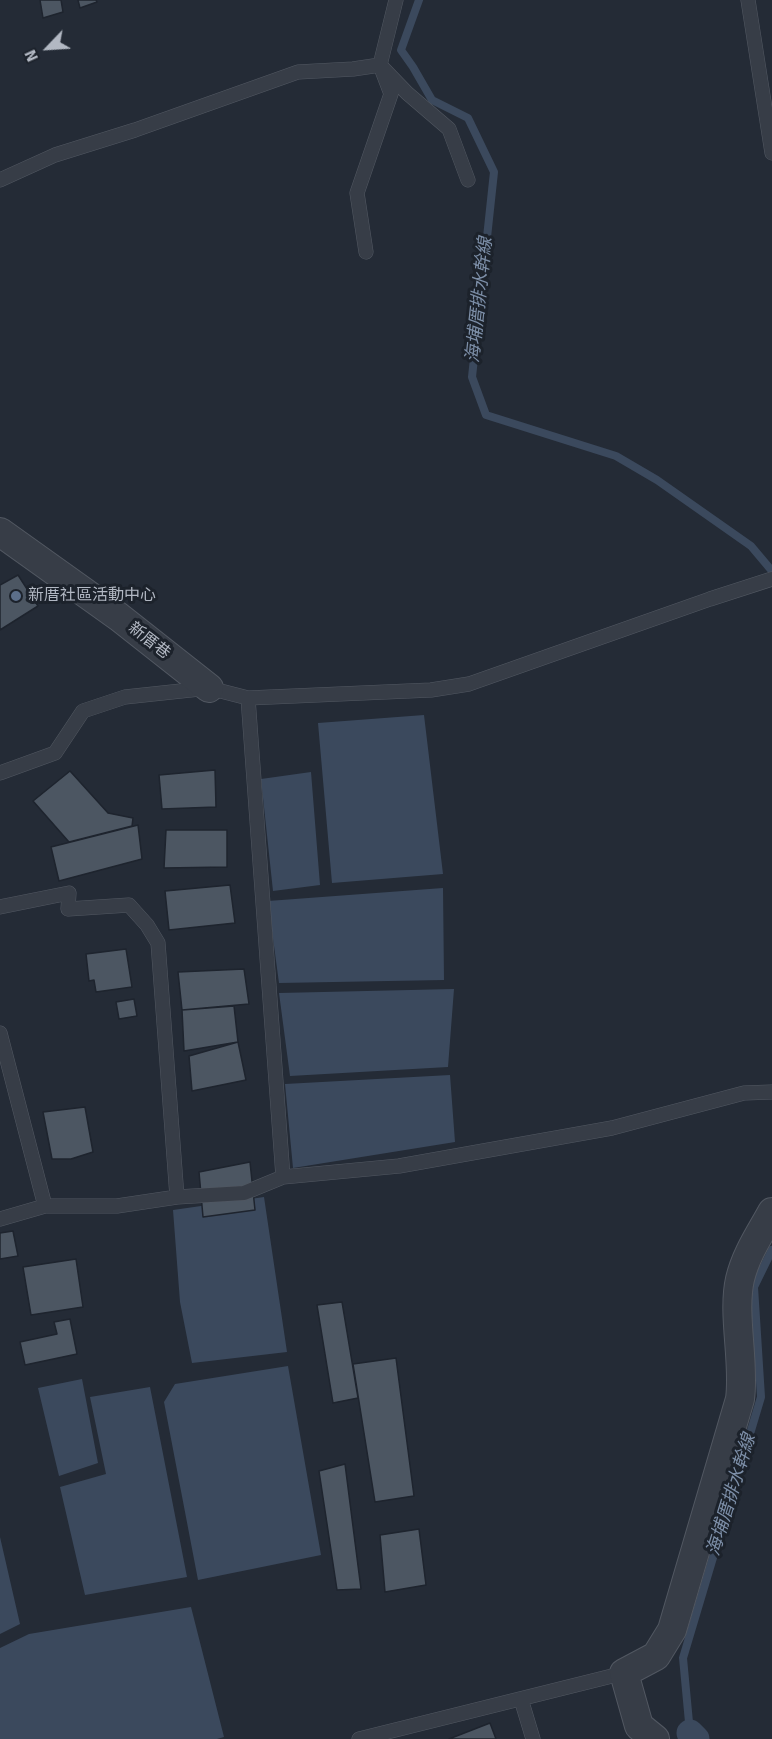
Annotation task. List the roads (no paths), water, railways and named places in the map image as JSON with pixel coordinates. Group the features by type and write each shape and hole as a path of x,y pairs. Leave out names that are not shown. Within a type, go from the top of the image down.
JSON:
{"street":[{"name":"新厝巷","path":"0,532 119,617 209,688"},
{"path":"655,1739 639,1726 624,1673 656,1656 672,1630 740,1400 742,1385 738,1299 740,1281 747,1257 772,1212"}],"lane":[{"path":"366,252 357,193 391,94 380,66 396,0"},
{"path":"748,0 772,153"},
{"path":"380,66 406,93 449,129 468,180"},
{"path":"0,180 55,155 135,130 298,72 380,66"},
{"path":"0,773 55,753 83,711 125,697 209,688 248,698 431,690 469,684 772,579"},
{"path":"248,698 283,1177"},
{"path":"0,907 69,893 68,909 129,905 147,925 158,944 177,1197"},
{"path":"0,1033 45,1206"},
{"path":"0,1219 45,1206 117,1206 177,1197 244,1192 283,1177 399,1166 612,1128 744,1093 772,1092"},
{"path":"359,1739 624,1673"},
{"path":"521,1699 533,1739"}],"water":[{"path":"424,715 443,874 332,883 318,723"},
{"path":"311,772 320,885 273,891 261,779"},
{"path":"443,888 444,980 279,983 268,901"},
{"path":"454,989 448,1067 290,1076 279,993"},
{"path":"450,1075 455,1142 293,1168 285,1084"},
{"path":"264,1197 287,1352 192,1363 180,1302 173,1210"},
{"path":"288,1366 321,1555 198,1580 164,1402 175,1384"},
{"path":"82,1379 98,1463 59,1476 38,1388"},
{"path":"150,1387 187,1577 85,1595 60,1487 106,1474 90,1397"},
{"path":"0,1537 20,1624 0,1634"},
{"path":"191,1607 224,1737 217,1739 0,1739 0,1648 29,1634"}],"waterway":[{"name":"海埔厝排水幹線","path":"419,0 401,50 432,100 468,118 494,172 472,377 486,415 616,456 657,480 751,546 772,571"},
{"name":"海埔厝排水幹線","path":"690,1733 683,1658 761,1397 754,1287 772,1250"},
{"name":"海埔厝排水幹線","path":"690,1733 696,1739"}],"place":[{"name":"新厝社區活動中心","path":"16,596"}]}
